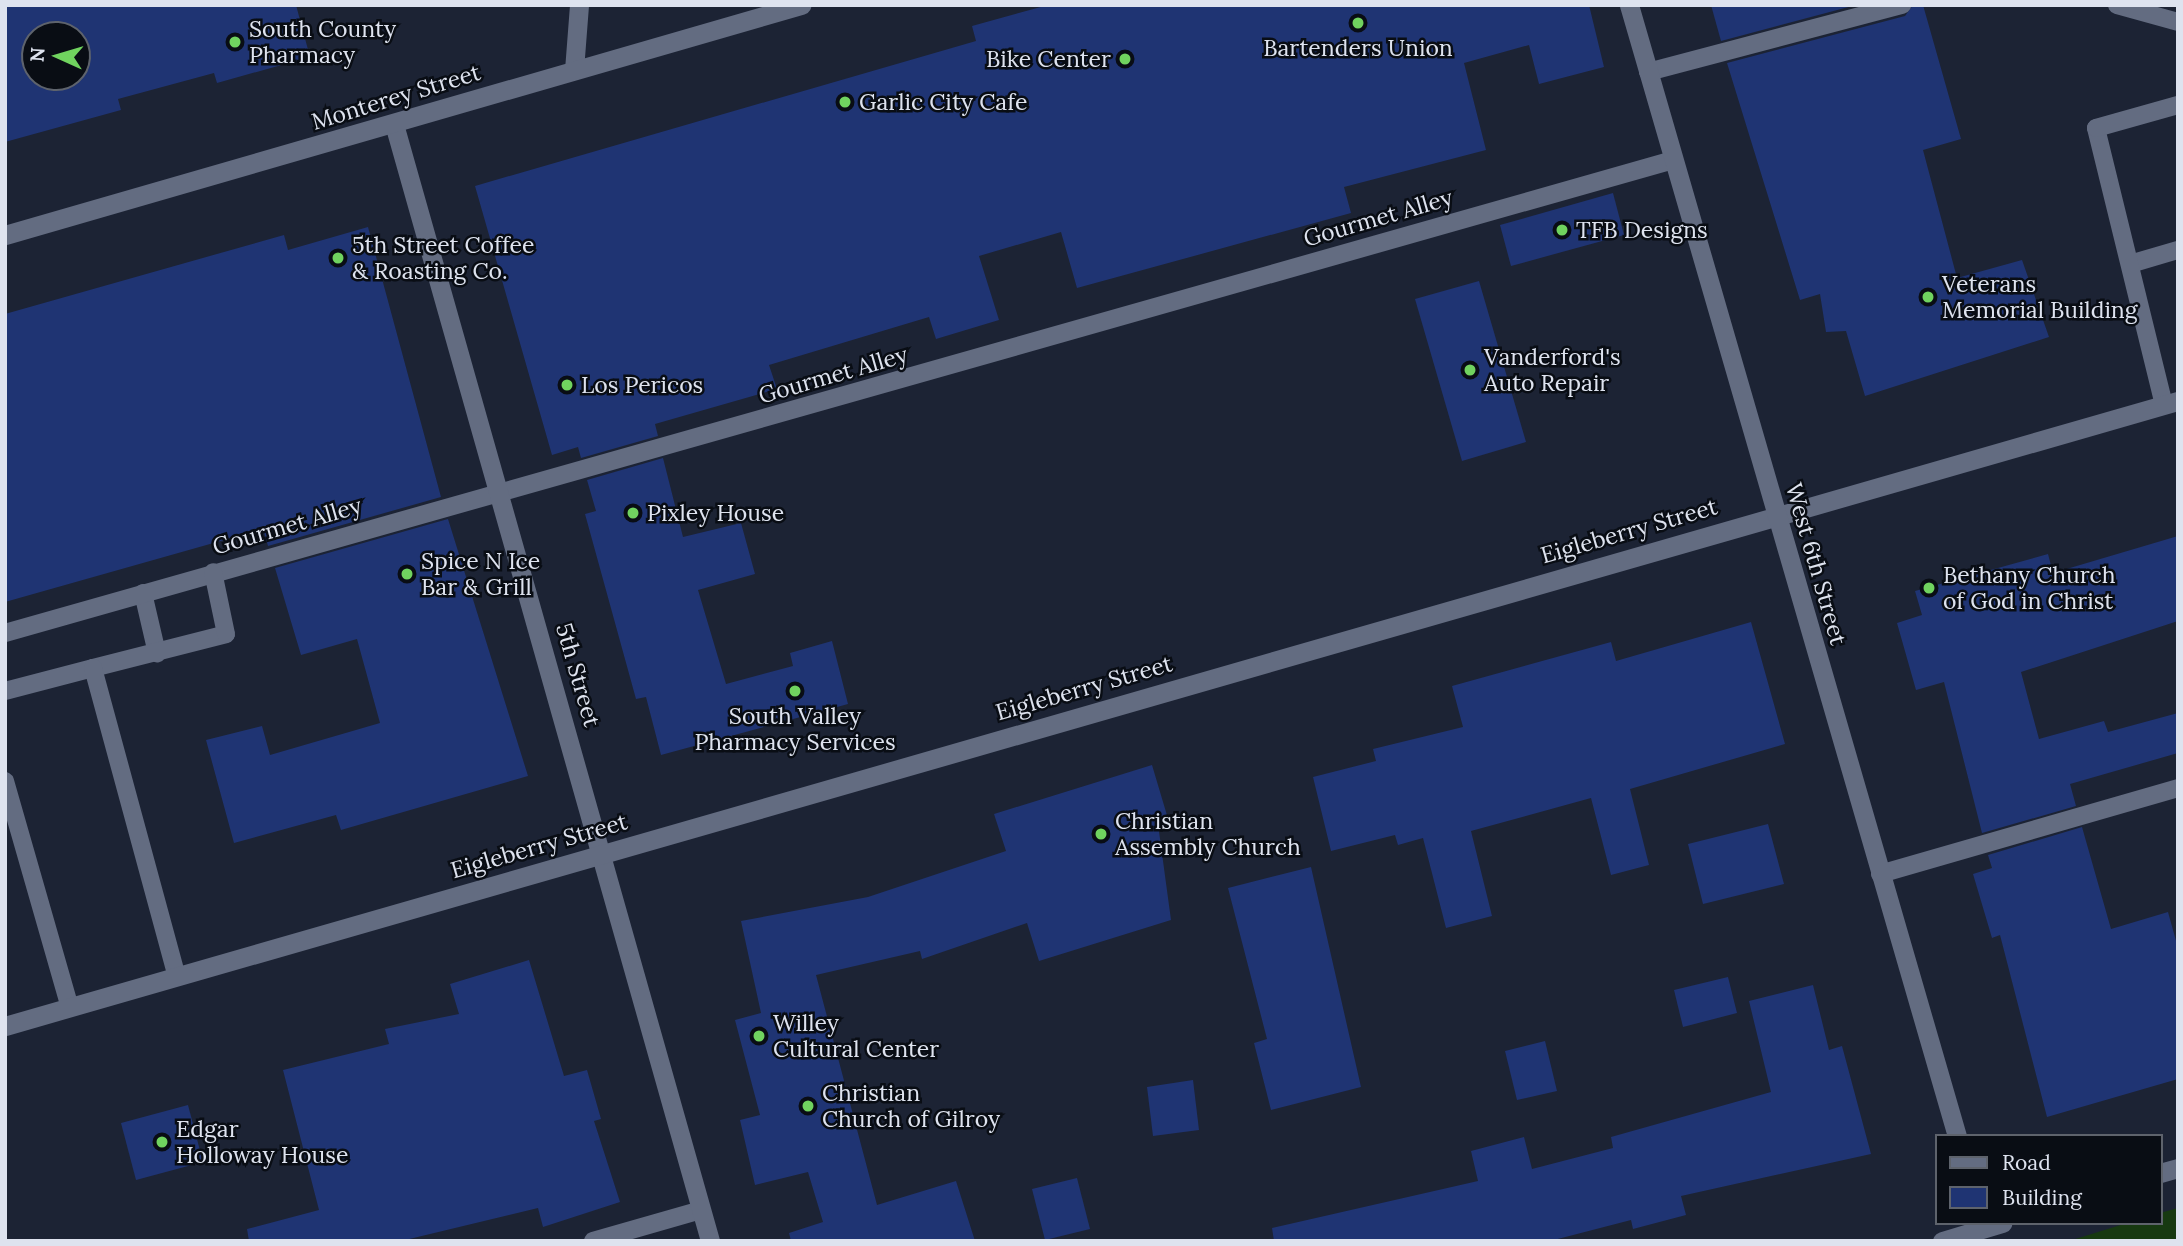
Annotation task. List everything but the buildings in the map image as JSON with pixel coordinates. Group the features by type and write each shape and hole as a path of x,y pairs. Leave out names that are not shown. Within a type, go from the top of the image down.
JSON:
{"street":[{"path":"574,69 579,5"},
{"name":"Monterey Street","path":"5,236 801,5"},
{"name":"West 6th Street","path":"1629,5 1956,1134"},
{"name":"5th Street","path":"394,124 604,852 710,1241"},
{"name":"Eigleberry Street","path":"5,1026 2171,403"},
{"path":"1942,1241 1989,1229"}],"lane":[{"path":"1648,72 1902,5"},
{"path":"2117,5 2178,22"},
{"path":"2171,403 2130,264 2096,128 2178,105"},
{"name":"Gourmet Alley","path":"5,633 499,490 1673,160"},
{"path":"2130,264 2178,250"},
{"path":"5,691 226,634 213,572"},
{"path":"143,593 156,653"},
{"path":"93,668 177,977"},
{"path":"5,781 70,1007"},
{"path":"1881,874 2178,788"},
{"path":"593,1241 701,1210"}],"green space":[{"path":"2178,1208 2178,1241 2069,1241 2121,1225 2162,1225 2162,1212"}],"place":[{"name":"Bartenders Union","path":"1358,23"},
{"name":"South County Pharmacy","path":"235,42"},
{"name":"Bike Center","path":"1125,59"},
{"name":"Garlic City Cafe","path":"845,102"},
{"name":"TFB Designs","path":"1562,230"},
{"name":"5th Street Coffee & Roasting Co.","path":"338,258"},
{"name":"Veterans Memorial Building","path":"1928,297"},
{"name":"Vanderford's Auto Repair","path":"1470,370"},
{"name":"Los Pericos","path":"567,385"},
{"name":"Pixley House","path":"633,513"},
{"name":"Spice N Ice Bar & Grill","path":"407,574"},
{"name":"Bethany Church of God in Christ","path":"1929,588"},
{"name":"South Valley Pharmacy Services","path":"795,691"},
{"name":"Christian Assembly Church","path":"1101,834"},
{"name":"Willey Cultural Center","path":"759,1036"},
{"name":"Christian Church of Gilroy","path":"808,1106"},
{"name":"Edgar Holloway House","path":"162,1142"}]}
